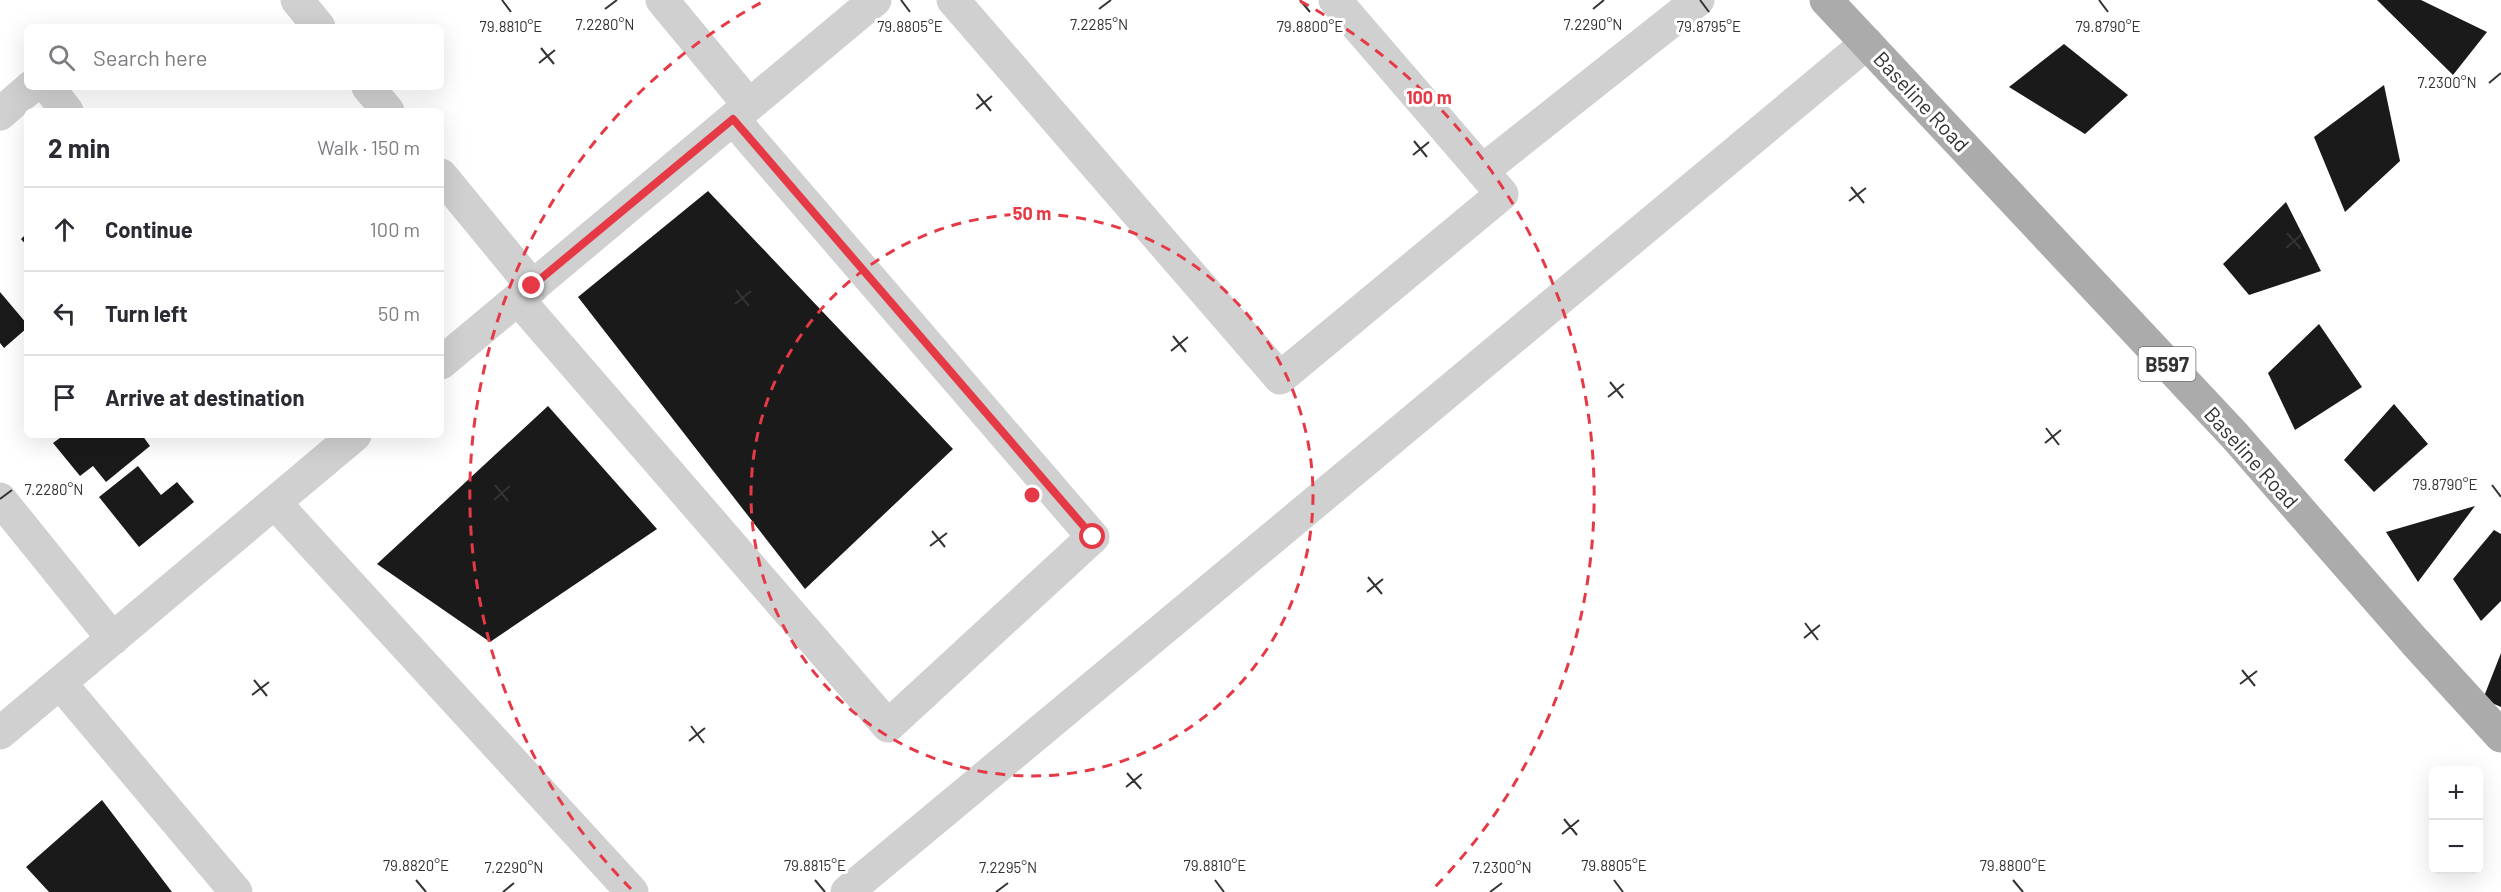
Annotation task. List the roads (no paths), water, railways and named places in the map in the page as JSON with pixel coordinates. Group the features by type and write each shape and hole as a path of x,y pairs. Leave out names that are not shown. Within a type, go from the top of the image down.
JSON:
{"main road":[{"name":"Baseline Road","path":"1826,0 2235,436 2415,642 2501,736"}],"street":[{"path":"297,0 317,24"},
{"path":"444,179 525,293 888,726 1093,537 741,112 662,0"},
{"path":"444,360 875,0"},
{"path":"953,0 1280,378 1502,194 1335,0"},
{"path":"1482,171 1698,0"},
{"path":"847,892 1867,43"},
{"path":"0,114 28,90"},
{"path":"50,90 64,108"},
{"path":"371,90 386,108"},
{"path":"0,733 274,503 335,442"},
{"path":"0,499 113,639"},
{"path":"274,503 632,892"},
{"path":"60,682 236,892"}]}
